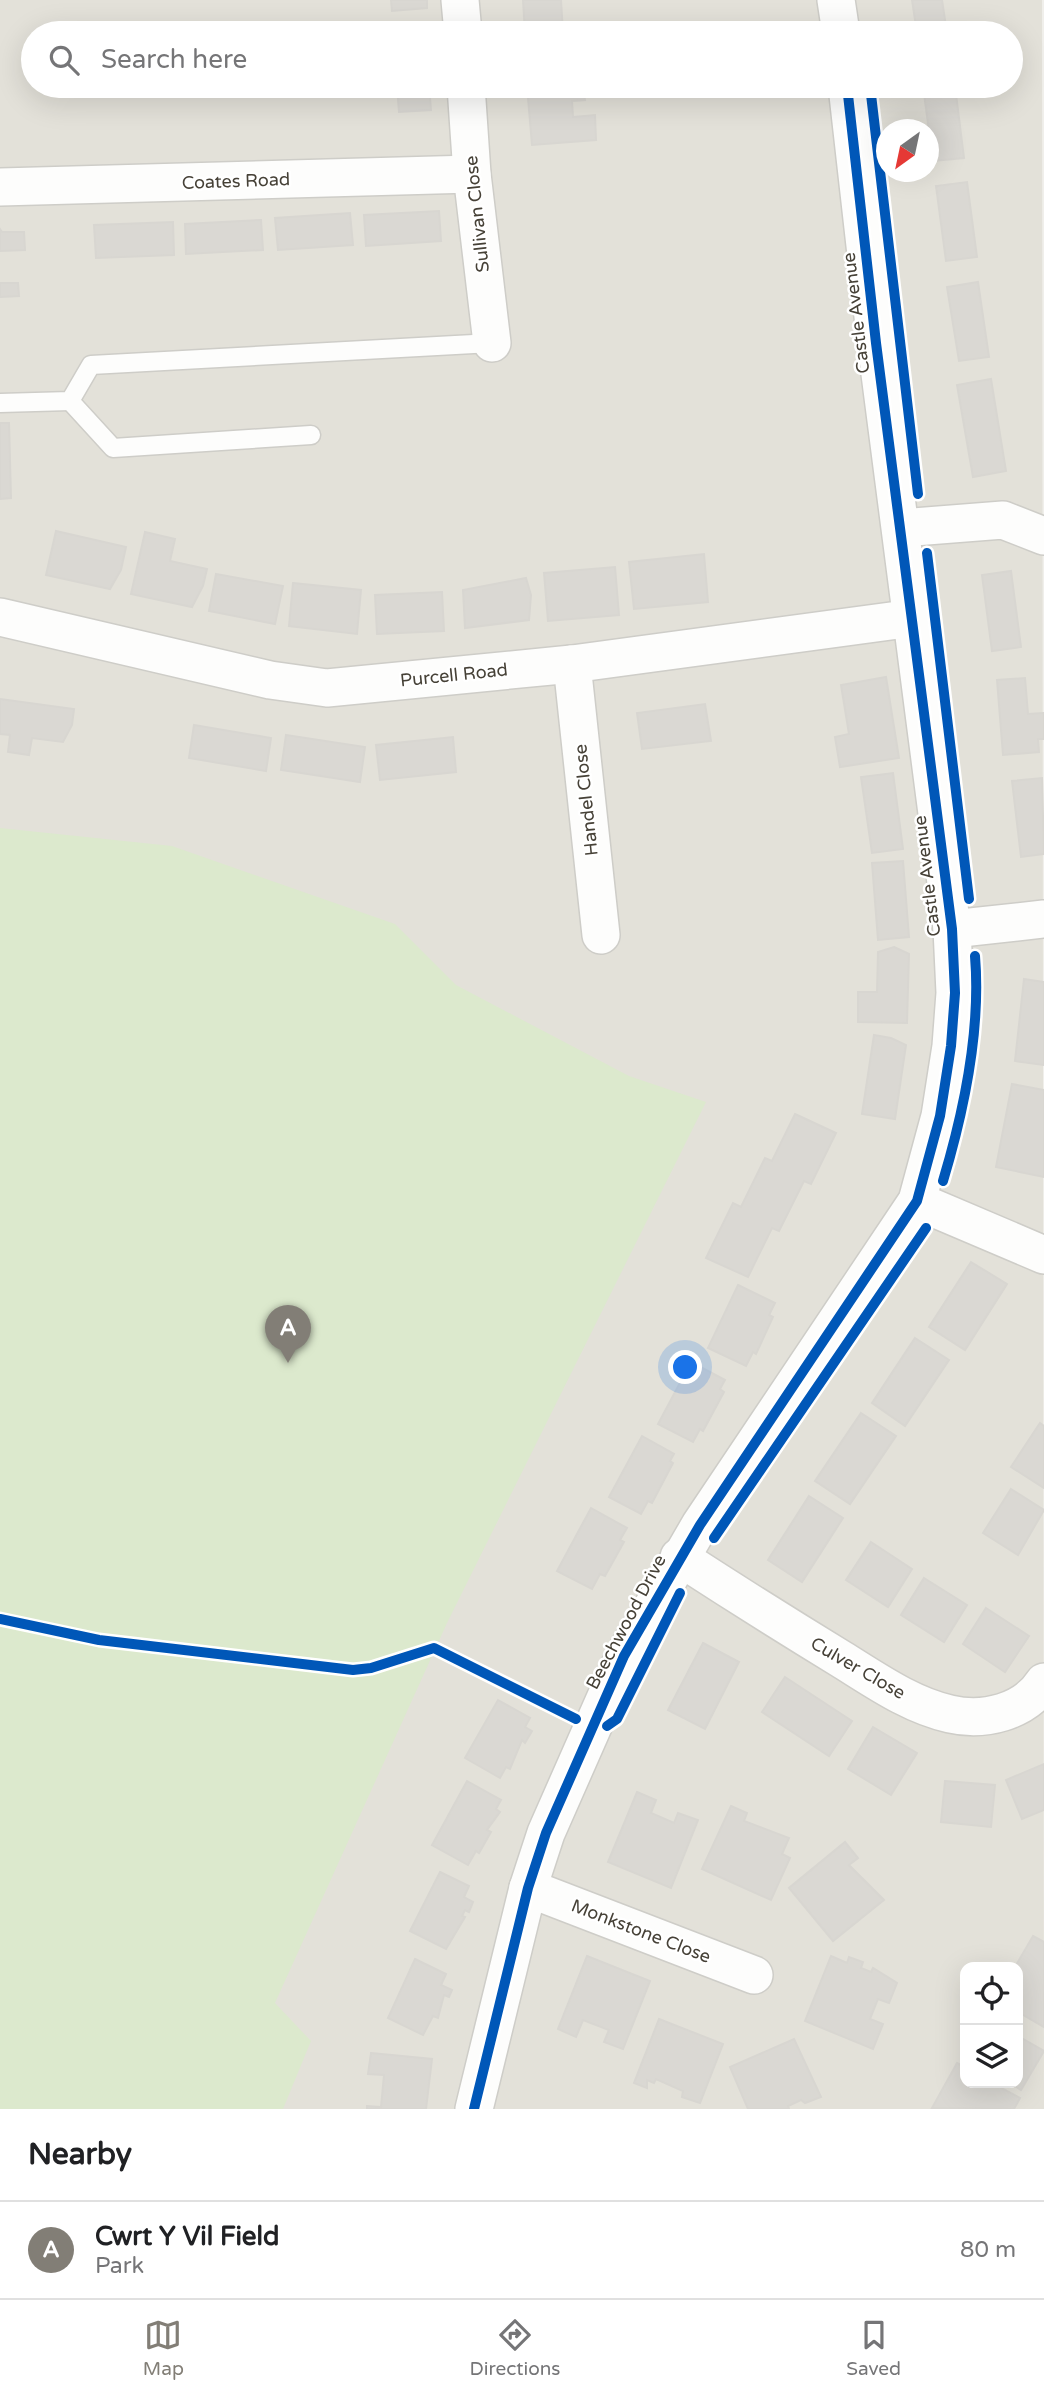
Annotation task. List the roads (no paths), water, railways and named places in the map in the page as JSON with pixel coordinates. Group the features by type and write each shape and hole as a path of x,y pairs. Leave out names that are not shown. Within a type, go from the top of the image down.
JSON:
{"street":[{"path":"460,0 462,21"},
{"path":"836,0 839,21"},
{"name":"Sullivan Close","path":"467,98 472,174 492,343"},
{"name":"Castle Avenue","path":"848,98 876,343 952,929 955,993 951,1046 940,1116 917,1201"},
{"name":"Coates Road","path":"0,187 472,174"},
{"path":"901,528 1003,520 1044,536"},
{"name":"Purcell Road","path":"0,617 270,680 327,688 572,664 913,618"},
{"name":"Handel Close","path":"572,664 601,935"},
{"path":"952,929 1044,919"},
{"path":"917,1201 1044,1255"},
{"name":"Beechwood Drive","path":"474,2109 528,1888 546,1833 624,1656 679,1557 917,1201"},
{"name":"Culver Close","path":"679,1557 821,1647 923,1705 951,1714 998,1715 1028,1699 1044,1682"},
{"name":"Monkstone Close","path":"528,1888 754,1975"}],"lane":[{"path":"70,401 91,365 492,343"},
{"path":"0,403 70,401 113,448 311,435"}],"place":[{"name":"Cwrt Y Vil Field","path":"288,1363"}]}
